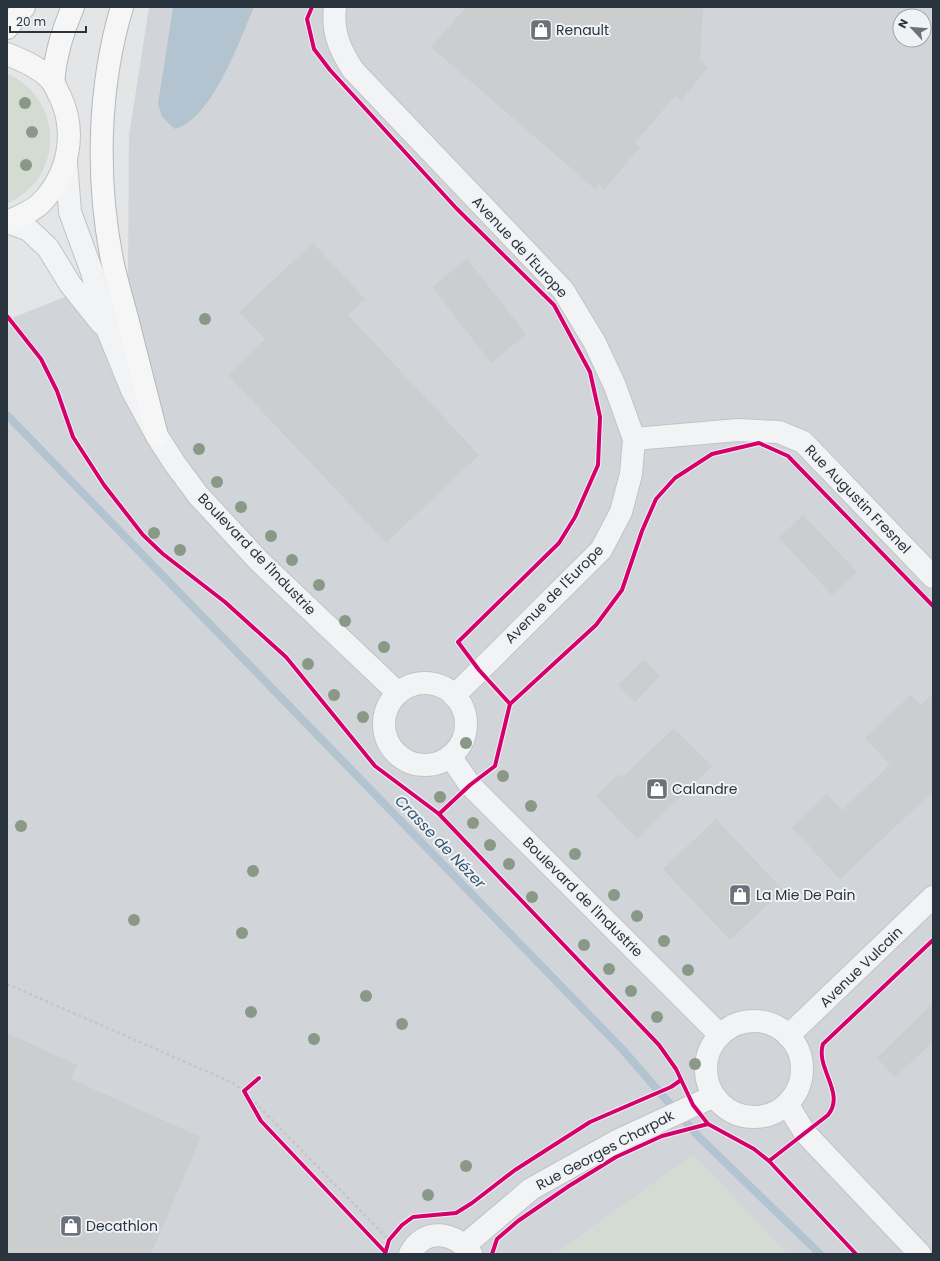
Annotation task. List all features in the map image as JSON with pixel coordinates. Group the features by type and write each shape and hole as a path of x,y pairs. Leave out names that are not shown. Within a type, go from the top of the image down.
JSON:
{"main road":[{"path":"7,28 24,7"},
{"path":"53,83 54,65 59,42 73,7"},
{"path":"122,7 108,74 102,128 103,187 112,259 157,436"},
{"path":"7,54 31,63 53,83 64,106 70,136 66,162 52,189 40,204 7,222"}],"street":[{"name":"Avenue de l'Europe","path":"335,7 333,24 341,51 353,70 563,290 595,343 615,386 634,439 631,474 621,512 602,550 454,696"},
{"name":"Boulevard de l'Industrie","path":"66,162 70,212 92,272 108,331 132,390 174,464 198,495 259,561 398,693"},
{"name":"Boulevard de l'Industrie","path":"7,222 29,230 48,248 70,284 108,331"},
{"name":"Rue Augustin Fresnel","path":"634,439 738,430 779,432 803,442 933,577"},
{"path":"420,683 433,684 444,688 454,696 462,707 466,720 465,733 460,746 450,756 438,762 424,765 410,762 398,755 389,745 384,731 384,717 389,704 398,693 408,686 420,683"},
{"name":"Boulevard de l'Industrie","path":"450,756 470,785 720,1035"},
{"name":"Avenue Vulcain","path":"788,1036 933,897"},
{"path":"747,1022 762,1022 776,1027 788,1036 797,1048 801,1063 801,1078 796,1092 787,1104 773,1113 752,1117 740,1115 726,1108 714,1096 708,1084 706,1071 707,1058 712,1046 720,1035 733,1026 747,1022"},
{"name":"Rue Georges Charpak","path":"397,1246 419,1242 428,1237 438,1235 453,1237 468,1250 531,1189 615,1142 714,1096"},
{"path":"787,1104 805,1133 920,1254"}],"path":[{"path":"7,984 231,1082 244,1091 397,1246"},
{"path":"244,1091 249,1087"},
{"path":"244,1091 254,1109"},
{"path":"393,1236 397,1246"},
{"path":"387,1246 397,1246"}],"shaded area":[{"path":"149,7 933,7 933,1254 787,1254 693,1155 556,1254 7,1254 7,320 67,296 128,275 129,136"},
{"path":"7,74 22,82 33,93 42,106 48,121 50,136 49,152 44,167 36,181 23,194 15,200 7,203"},
{"path":"693,1155 787,1254 556,1254"}],"water":[{"path":"173,7 254,7 232,58 213,95 189,122 175,129 162,117 158,104"}],"building":[{"path":"466,7 703,7 700,60 708,67 681,101 675,96 635,143 640,147 604,190 599,184 595,189 431,47"},
{"path":"313,243 365,299 348,315 479,455 386,543 228,375 265,339 239,312"},
{"path":"467,259 526,334 491,363 432,287"},
{"path":"803,515 857,572 832,595 779,538"},
{"path":"644,659 660,676 635,702 618,685"},
{"path":"933,693 933,791 840,879 792,828 827,794 842,810 890,765 865,738 911,695 921,705"},
{"path":"674,728 712,766 637,839 596,796 619,774 622,778"},
{"path":"716,819 783,890 730,940 663,869"},
{"path":"933,1003 933,1042 895,1077 877,1058"},
{"path":"7,1033 77,1065 71,1079 201,1137 151,1254 7,1254"}],"waterway":[{"name":"Crasse de Nézer","path":"7,415 622,1049 697,1135 820,1254"}],"cycle path":[{"path":"312,7 307,19 314,49 330,70 456,208 554,305 590,372 600,417 598,465 575,517 559,543 458,642 479,670 510,704"},
{"path":"7,316 41,359 57,391 73,437 104,485 143,535 163,554 225,602 286,657 375,766 439,814 659,1045 676,1069 693,1105 708,1124 754,1149 769,1161 856,1254"},
{"path":"439,814 470,785 495,766 510,704 596,625 622,590 642,531 656,499 675,478 712,454 759,443 788,456 933,606"},
{"path":"769,1161 828,1115 833,1107 834,1098 823,1062 823,1044 933,940"},
{"path":"259,1078 244,1091 261,1121 385,1252"},
{"path":"385,1254 389,1240 402,1225 413,1217 456,1213 472,1203 515,1170 590,1122 671,1087 681,1080"},
{"path":"492,1254 497,1239 518,1221 569,1186 616,1157 662,1136 708,1124"}],"place":[{"name":"Renault","path":"541,30"},
{"name":"Calandre","path":"657,789"},
{"name":"La Mie De Pain","path":"740,895"},
{"name":"Decathlon","path":"71,1226"}]}
